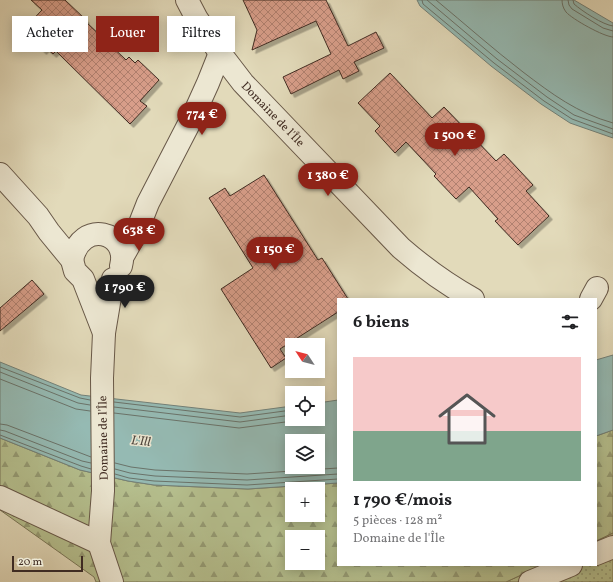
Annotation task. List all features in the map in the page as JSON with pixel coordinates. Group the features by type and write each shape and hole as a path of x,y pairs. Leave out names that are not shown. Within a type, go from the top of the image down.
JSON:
{"street":[{"name":"Domaine de l'Île","path":"187,0 197,19 220,53 243,83 268,111 400,248 446,284 471,298"},
{"path":"122,256 194,114 220,53"},
{"name":"Domaine de l'Île","path":"0,174 38,216 52,237 72,260 75,271 83,279 104,333"},
{"path":"72,260 74,250 95,236 134,215 148,203"},
{"name":"Domaine de l'Île","path":"38,216 59,229 95,236"},
{"path":"83,279 93,283 103,283 113,279 119,272 122,264 120,246 114,239 95,236"},
{"name":"Domaine de l'Île","path":"99,543 103,491 102,378 104,333 113,279"},
{"path":"0,497 99,543 112,582"},
{"path":"597,554 613,547"},
{"path":"530,582 569,566"}],"green space":[{"path":"613,430 613,533 597,541 597,436"},
{"path":"0,438 80,470 128,481 154,485 248,489 285,487 285,522 325,522 325,484 337,483 337,566 541,566 506,582 96,582 94,577 0,510"},
{"path":"613,533 613,582 506,582 541,566 597,566 597,541"}],"water":[{"path":"417,0 574,0 613,23 613,138 570,123 541,104 491,66 420,6"},
{"path":"613,355 613,430 597,436 597,360"},
{"name":"L'Ill","path":"0,362 81,395 240,413 285,407 285,426 325,426 325,402 337,400 337,483 285,482 285,487 248,489 154,485 128,481 80,470 0,438"}],"building":[{"path":"31,0 65,0 82,16 36,16 42,10"},
{"path":"243,0 326,0 348,46 376,32 384,48 354,62 359,71 343,79 339,70 291,94 283,77 331,54 316,21 252,50 257,30"},
{"path":"88,24 96,31 96,52 118,52 126,60 129,57 135,63 138,60 159,80 140,101 147,106 130,124 57,52 88,52"},
{"path":"390,73 432,118 444,107 496,161 504,154 533,185 526,191 549,216 518,245 495,221 498,219 469,187 456,199 434,176 436,174 406,142 395,153 375,131 380,126 358,103"},
{"path":"264,175 318,260 322,258 347,298 337,298 337,313 297,338 285,338 285,346 280,349 285,359 271,368 221,289 253,268 209,198 225,188 230,196"},
{"path":"32,280 44,294 0,331 0,308"}]}
